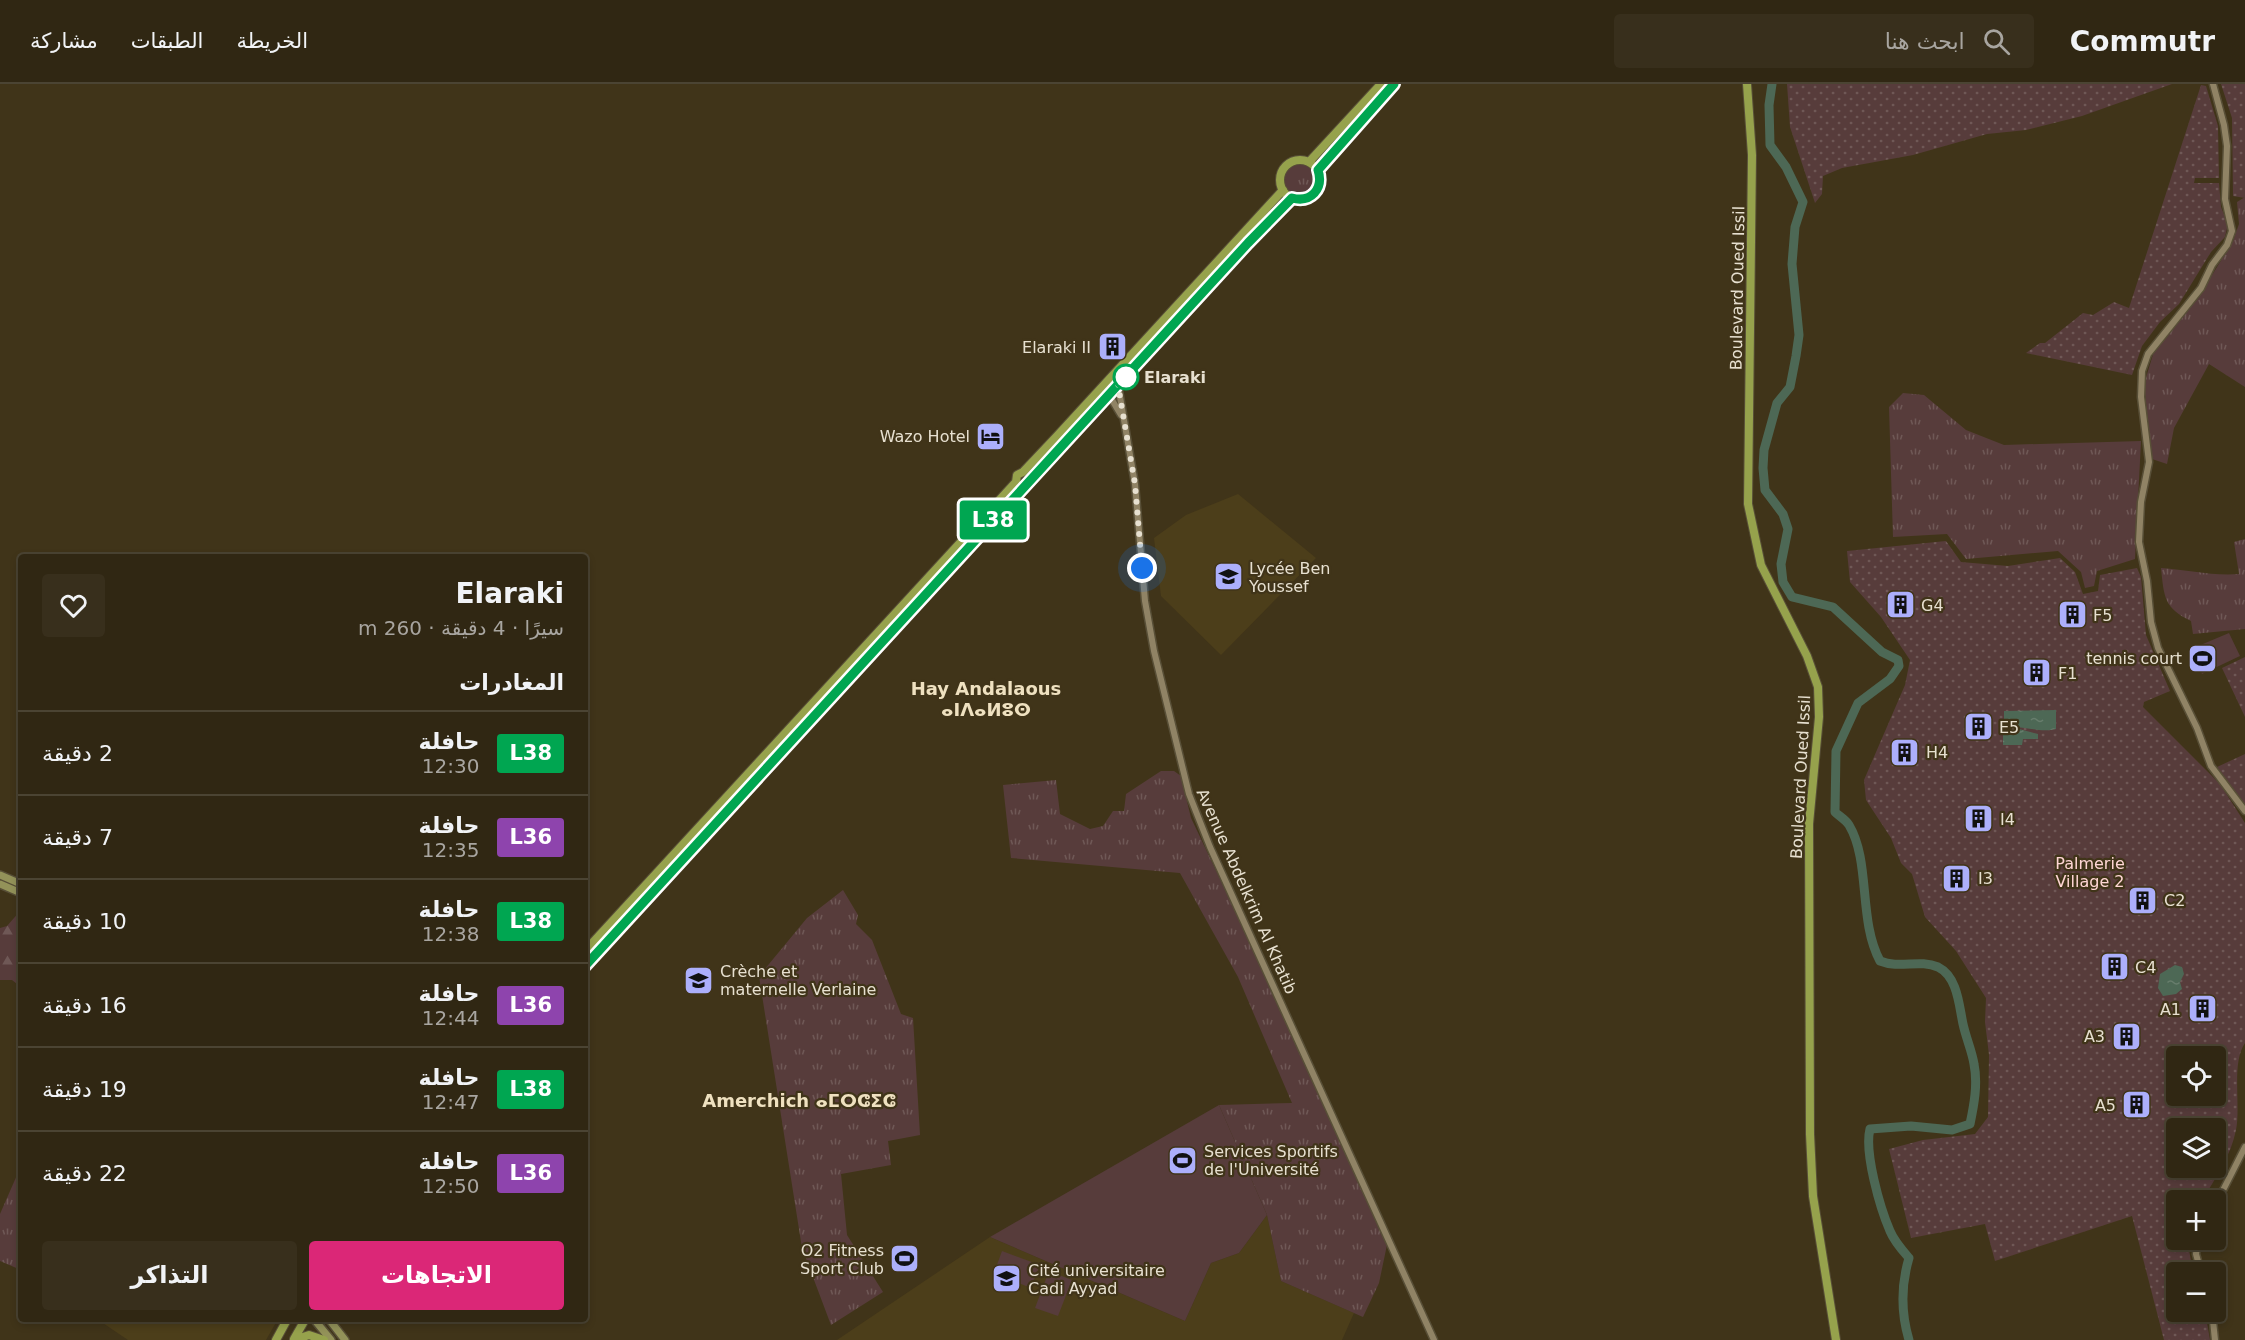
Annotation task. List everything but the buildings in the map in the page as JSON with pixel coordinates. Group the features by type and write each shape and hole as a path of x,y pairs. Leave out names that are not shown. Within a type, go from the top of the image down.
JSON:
{"main road":[{"path":"1309,162 1381,84"},
{"path":"1318,170 1394,84"},
{"name":"Boulevard Oued Issil","path":"1747,84 1752,155 1748,504 1761,565 1807,656 1818,687 1819,717 1809,824 1810,1134 1813,1196 1836,1340"},
{"path":"1296,160 1309,162 1318,170 1319,186 1313,195 1303,199 1292,198 1283,190 1280,178 1285,166 1296,160"},
{"path":"1019,485 1017,475 1023,472 1283,190"},
{"path":"1019,485 1027,486 1292,198"},
{"path":"1023,472 1028,474 1031,480"},
{"path":"588,948 1019,485"},
{"path":"588,963 1019,485"},
{"path":"0,875 18,883"},
{"path":"0,884 18,892"},
{"path":"277,1339 281,1322"},
{"path":"277,1339 286,1322"},
{"path":"293,1340 304,1322"},
{"path":"316,1322 331,1340"},
{"path":"331,1322 345,1340"},
{"path":"293,1340 309,1335 324,1340"}],"street":[{"path":"2213,84 2227,146 2224,199 2232,231 2227,245 2212,265 2200,288 2156,343 2142,371 2141,397 2150,462 2141,502 2139,542 2147,581 2151,622 2157,645 2197,728 2211,766 2245,811"},
{"name":"Avenue Abdelkrim Al Khatib","path":"1118,385 1121,415 1135,484 1149,628 1189,794 1215,857 1434,1340"},
{"name":"Avenue Abdelkrim Al Khatib","path":"1109,395 1121,415"},
{"path":"2224,1190 2236,1170 2245,1147"},
{"path":"2213,1322 2215,1340"}],"shaded area":[{"name":"Lycée Ben Youssef","path":"1238,494 1316,558 1221,655 1161,596 1154,538 1186,515"},
{"name":"Cité universitaire Cadi Ayyad","path":"1267,1215 1281,1281 1354,1313 1342,1340 837,1340 990,1237 1185,1321 1211,1263 1239,1253"},
{"path":"101,1322 276,1322 266,1340 128,1340"}],"green space":[{"path":"1787,84 2172,84 2082,116 2026,130 1987,134 1913,155 1842,168 1823,176 1822,194 1815,203 1790,127"},
{"path":"2221,84 2245,84 2245,198 2233,196 2232,118"},
{"path":"2201,85 2206,86 2218,126 2219,178 2195,178 2194,183 2219,183 2221,207 2228,224 2225,237 2211,252 2179,304 2160,322 2142,346 2132,375 2026,353 2040,343 2045,343 2083,313 2093,315 2114,302 2129,308"},
{"path":"1299,164 1310,169 1315,180 1310,191 1299,196 1288,191 1283,180 1288,169"},
{"path":"2245,197 2245,387 2209,364 2174,428 2167,464 2152,459 2144,384 2155,348 2201,293 2233,241 2239,224 2237,202"},
{"path":"1903,393 1924,395 1966,430 2004,445 2141,441 2135,559 2097,571 2094,586 2085,588 2081,572 2058,551 1966,559 1947,534 1893,537 1889,407"},
{"path":"2245,539 2245,629 2193,634 2191,621 2175,611 2167,600 2161,568 2210,574 2239,574 2234,542"},
{"name":"Palmerie Village 2","path":"1946,541 1961,562 2008,566 2060,558 2075,572 2083,594 2098,591 2100,575 2137,568 2141,577 2146,635 2170,691 2144,702 2143,707 2220,784 2245,823 2245,1043 2238,1062 2236,1130 2226,1159 2226,1118 2166,1118 2166,1178 2216,1178 2208,1190 2166,1190 2166,1250 2189,1250 2191,1262 2166,1262 2166,1322 2207,1322 2210,1340 2164,1340 2132,1216 1995,1261 1985,1224 1911,1238 1889,1149 1923,1140 1975,1134 1988,1117 1989,1055 1985,1022 1986,998 1956,951 1925,917 1912,874 1901,863 1891,838 1866,800 1864,780 1905,685 1910,660 1881,617 1850,582 1847,551"},
{"path":"2229,633 2240,656 2202,674 2191,649"},
{"path":"2245,657 2245,717 2222,668"},
{"path":"2245,754 2245,804 2217,767"},
{"path":"1161,771 1174,771 1181,776 1191,818 1331,1112 1388,1240 1379,1283 1363,1317 1281,1281 1267,1215 1219,1105 1292,1103 1238,977 1180,873 1011,858 1003,785 1056,780 1060,814 1090,829 1103,826 1113,811 1124,811 1126,794"},
{"path":"843,890 858,915 856,924 872,940 901,1014 913,1018 920,1135 888,1141 891,1165 841,1174 847,1235 883,1292 831,1325 802,1248 759,976 807,918"},
{"path":"18,913 18,985 12,980 0,980 0,928 7,926"},
{"name":"Services Sportifs de l'Université","path":"1219,1105 1267,1215 1239,1253 1211,1263 1185,1321 990,1237"},
{"path":"18,1173 18,1269 0,1261 0,1214"},
{"path":"1002,1251 1040,1265 1031,1288 994,1273"},
{"path":"1049,1271 1072,1280 1058,1316 1035,1308"}],"water":[{"path":"2056,710 2056,729 2011,727 2004,729 2004,711"},
{"path":"2019,729 2038,734 2038,739 2023,739 2022,745 2003,745 2003,731"},
{"path":"2175,965 2182,967 2184,974 2180,982 2182,989 2176,994 2163,996 2158,988 2160,974"}],"waterway":[{"path":"1772,84 1769,105 1770,145 1786,167 1803,202 1795,227 1792,264 1799,335 1796,356 1790,387 1777,403 1764,450 1763,468 1765,490 1783,514 1788,529 1781,564 1783,582 1792,597 1833,607 1882,652 1898,660 1899,666 1890,679 1858,703 1836,751 1835,812 1848,823 1856,840 1863,873 1869,928 1880,961 1895,964 1931,965 1938,967 1950,978 1954,985 1972,1054 1976,1079 1970,1124 1952,1130 1911,1126 1870,1129 1871,1165 1882,1209 1892,1235 1909,1258 1904,1278 1903,1299 1904,1320 1909,1340"}],"bus line":[{"name":"L38","path":"588,963 1248,243 1292,198 1303,199 1313,195 1319,186 1318,170 1394,84"}],"place":[{"name":"Elaraki II","path":"1112,347"},
{"name":"Elaraki","path":"1126,377"},
{"name":"Wazo Hotel","path":"991,436"},
{"name":"Lycée Ben Youssef","path":"1228,577"},
{"name":"G4","path":"1900,605"},
{"name":"F5","path":"2072,615"},
{"name":"tennis court","path":"2203,658"},
{"name":"F1","path":"2037,673"},
{"name":"E5","path":"1978,727"},
{"name":"H4","path":"1905,752"},
{"name":"I4","path":"1979,819"},
{"name":"I3","path":"1957,878"},
{"name":"C2","path":"2143,900"},
{"name":"C4","path":"2114,967"},
{"name":"Crèche et maternelle Verlaine","path":"699,980"},
{"name":"A1","path":"2202,1009"},
{"name":"A3","path":"2126,1036"},
{"name":"A5","path":"2137,1105"},
{"name":"Services Sportifs de l'Université","path":"1183,1160"},
{"name":"O2 Fitness Sport Club","path":"905,1259"},
{"name":"Cité universitaire Cadi Ayyad","path":"1007,1279"}],"district":[{"name":"Hay Andalaous ⴰⵏⴷⴰⵍⵓⵙ","path":"986,699"},
{"name":"Amerchich ⴰⵎⵔⵛⵉⵛ","path":"799,1101"}],"route":[{"path":"1126,377 1118,385 1121,415 1135,484 1142,568"}]}
